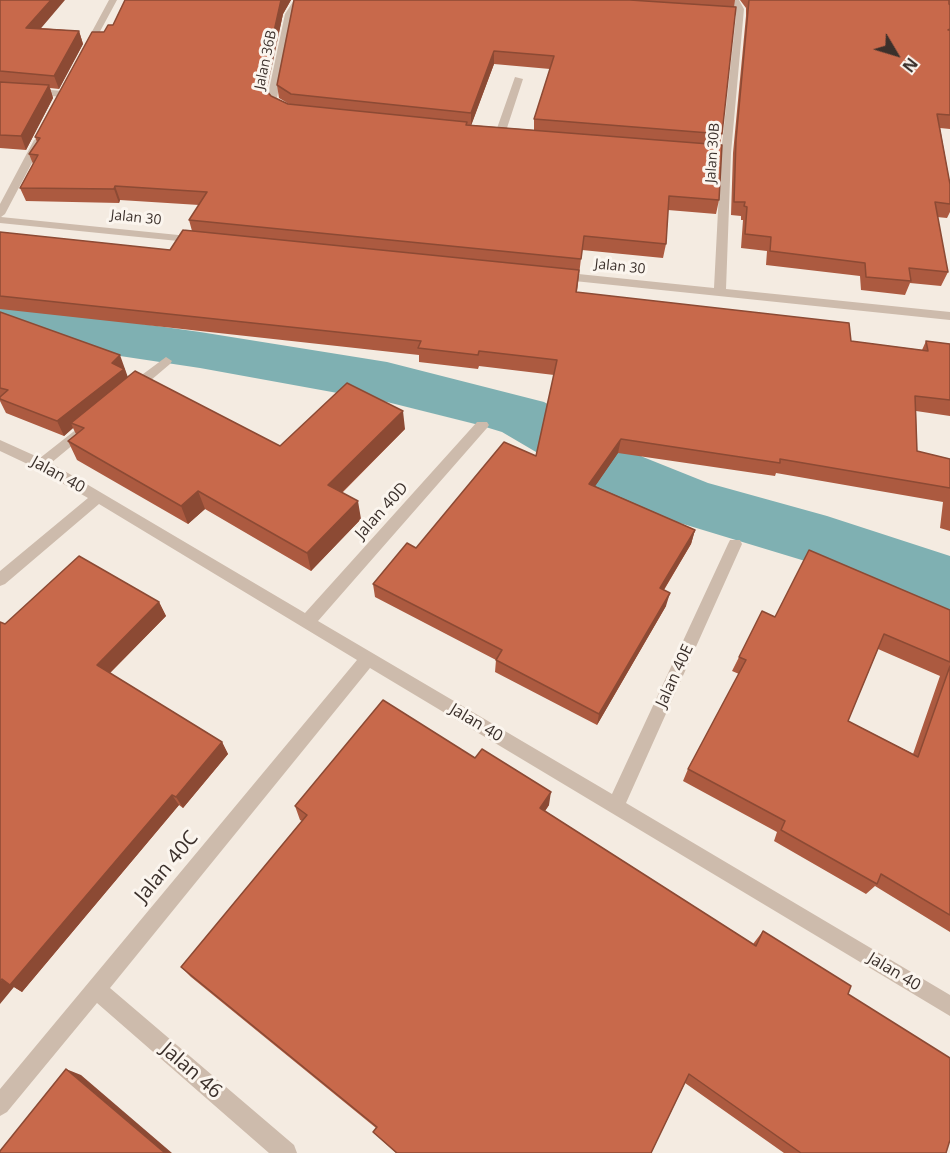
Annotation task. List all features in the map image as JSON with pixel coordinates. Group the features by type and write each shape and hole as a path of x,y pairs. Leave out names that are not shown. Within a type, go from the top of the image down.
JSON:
{"street":[{"path":"80,63 112,0"},
{"name":"Jalan 36B","path":"291,111 278,106 272,99 290,14 298,0"},
{"path":"728,0 736,2 740,9 740,16 729,15"},
{"name":"Jalan 30B","path":"720,292 726,153 740,16"},
{"path":"500,134 518,79"},
{"path":"58,104 69,83"},
{"path":"0,89 63,94"},
{"path":"489,132 512,135"},
{"path":"0,214 42,134"},
{"path":"714,152 726,153"},
{"name":"Jalan 30","path":"0,220 212,241"},
{"name":"Jalan 30","path":"543,274 950,316"},
{"path":"121,398 166,361"},
{"path":"40,464 103,412"},
{"name":"Jalan 40D","path":"308,621 482,424"},
{"name":"Jalan 40","path":"0,445 40,464 98,497 308,621 950,1006"},
{"path":"0,580 98,497"},
{"name":"Jalan 40E","path":"615,807 735,544"},
{"name":"Jalan 40C","path":"0,1105 369,658"},
{"name":"Jalan 46","path":"96,989 286,1153"}],"building":[{"path":"0,0 51,0 26,28 79,31 54,76 0,71"},
{"path":"125,0 281,0 262,85 271,96 288,104 467,122 466,125 722,145 719,200 669,196 666,244 584,236 581,259 189,220 207,192 115,186 114,189 20,188 38,155 29,154 40,138 35,137 92,32 104,32 108,25 113,25"},
{"path":"294,0 630,0 736,7 722,134 534,119 554,56 494,51 471,113 291,94 277,85"},
{"path":"749,0 949,0 950,115 937,114 950,184 950,204 935,202 948,272 909,268 911,281 866,277 865,263 770,251 771,237 745,234 747,207 744,206 745,202 734,202 736,140"},
{"path":"0,82 49,85 21,136 0,135"},
{"path":"183,230 579,270 576,292 849,323 851,341 928,351 926,341 950,344 950,400 915,396 917,451 950,459 950,488 780,459 780,463 621,439 589,484 695,530 660,588 670,593 599,714 496,660 502,650 373,584 407,543 416,548 504,442 536,456 557,360 479,351 478,355 418,348 421,341 0,296 0,232 170,250"},
{"path":"0,312 120,355 112,363 124,369 57,421 0,399 8,390 0,388"},
{"path":"135,371 280,446 347,383 403,411 328,485 358,501 307,553 198,491 181,506 68,441 84,428 71,423"},
{"path":"809,550 950,610 950,662 884,634 848,721 918,757 950,666 950,915 881,874 877,884 781,830 785,821 688,769 746,660 739,657 762,611 775,617"},
{"path":"79,556 159,602 97,665 222,742 176,797 172,795 10,985 2,979 0,982 0,622 5,624"},
{"path":"383,700 475,758 482,749 551,792 540,808 756,946 763,931 851,986 848,994 950,1058 950,1140 946,1153 801,1153 689,1074 651,1153 397,1153 373,1132 377,1127 181,967 307,815 295,806"},
{"path":"66,1069 165,1153 0,1153"}],"waterway":[{"path":"0,321 200,350 387,382 481,405 523,417 621,473 692,503 827,542 950,584"}]}
